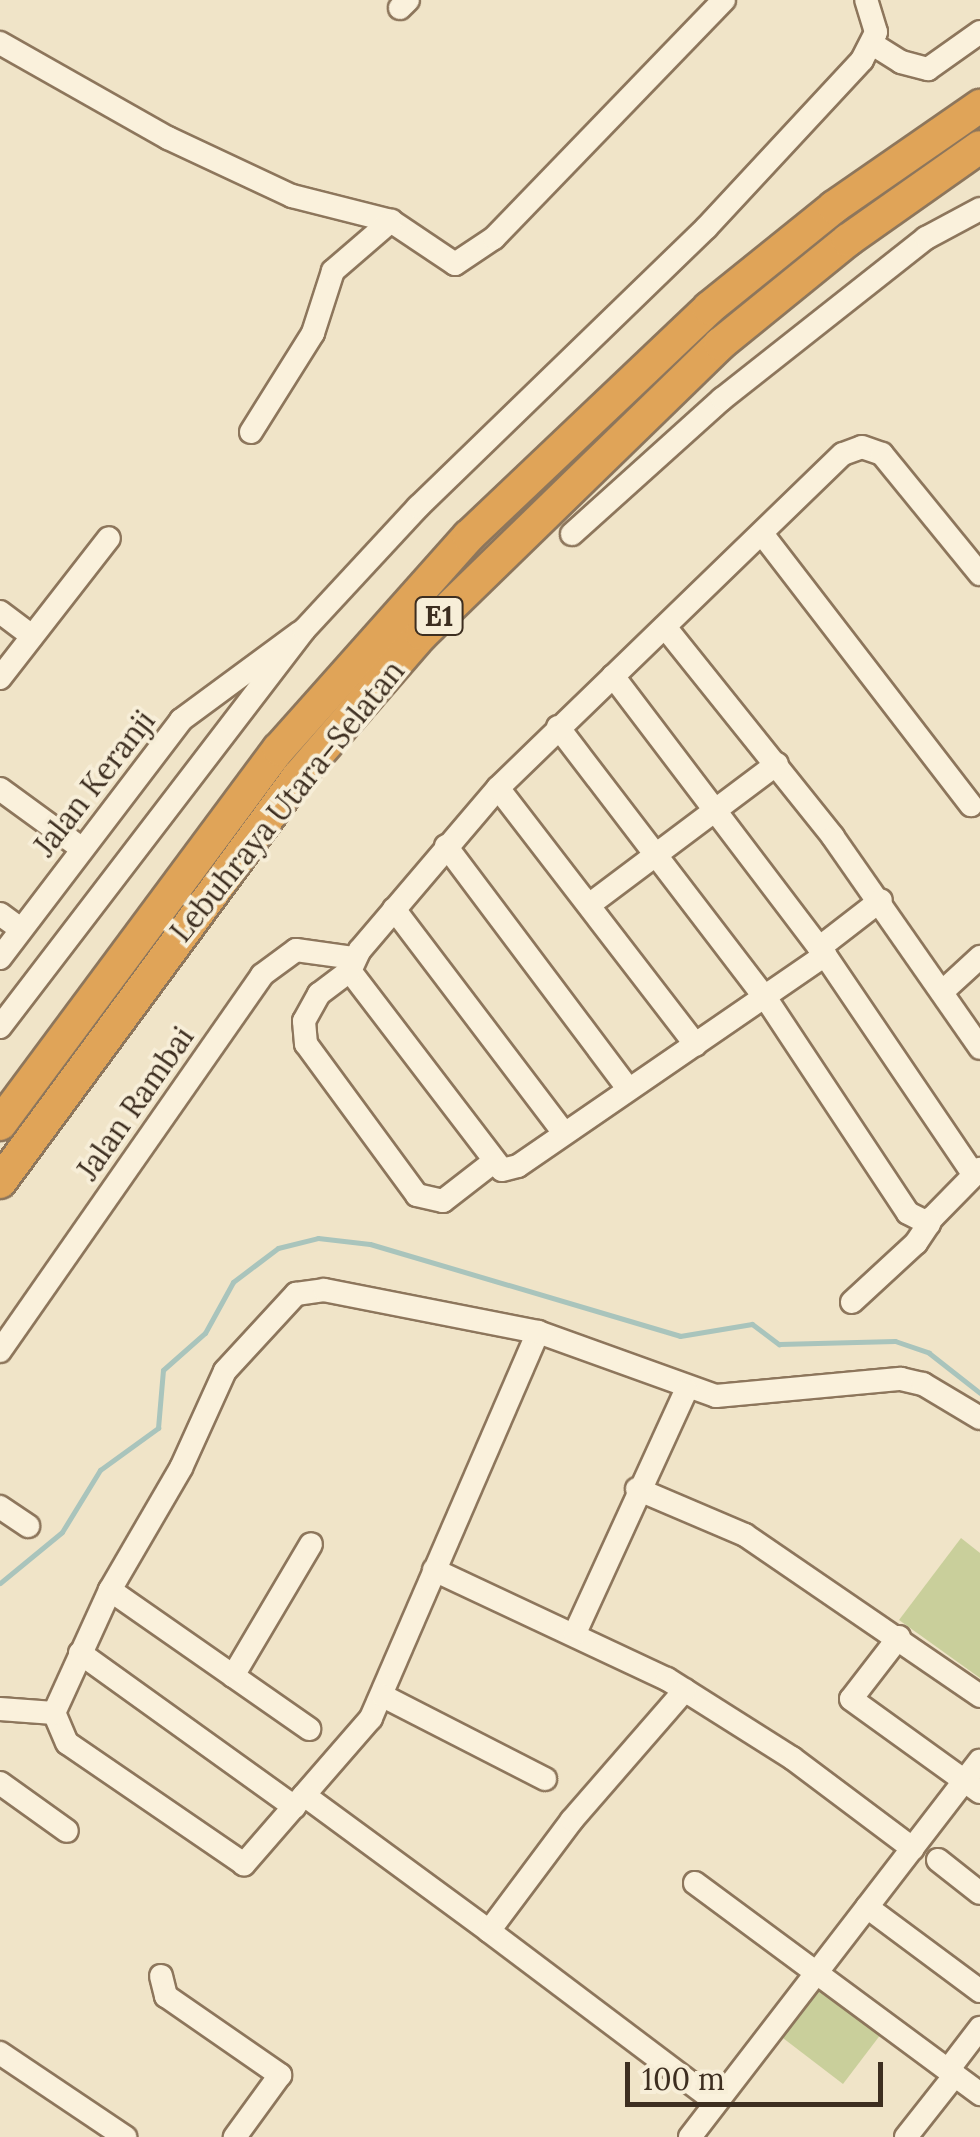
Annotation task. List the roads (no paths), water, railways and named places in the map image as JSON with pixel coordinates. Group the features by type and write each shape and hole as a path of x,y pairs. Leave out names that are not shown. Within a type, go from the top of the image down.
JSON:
{"highway":[{"name":"Lebuhraya Utara–Selatan","path":"0,1124 278,749 469,536 709,308 834,207 980,106"},
{"name":"Lebuhraya Utara–Selatan","path":"0,1182 290,788 422,634 720,344 848,240 980,147"}],"street":[{"path":"0,43 75,90 270,188 390,221 446,262 470,260 724,0"},
{"path":"866,0 874,45 901,62 928,68 980,32"},
{"path":"0,1027 304,630 418,507 696,237 874,45"},
{"path":"572,534 722,399 926,238 980,208"},
{"path":"252,432 313,333 333,271 390,221"},
{"path":"881,900 766,1000 628,1088 518,1166 494,1165 443,1201 417,1195 303,1038 308,1008 352,965 394,909 498,788 763,536 843,454 862,447 890,461 980,574"},
{"path":"763,536 971,806"},
{"path":"0,678 108,538"},
{"path":"0,612 32,636"},
{"path":"665,627 881,900 980,1048"},
{"name":"Jalan Keranji","path":"0,958 181,720 304,630"},
{"path":"612,676 718,808 977,1172 924,1222"},
{"path":"558,727 660,852 766,1000 908,1213 929,1224 916,1243 852,1302"},
{"path":"589,905 777,764"},
{"path":"498,788 696,1045"},
{"path":"0,789 81,848"},
{"path":"446,846 558,986 628,1088"},
{"path":"394,909 563,1132"},
{"path":"0,914 21,929"},
{"name":"Jalan Rambai","path":"0,1351 270,966 296,950 352,965"},
{"path":"942,992 980,958"},
{"path":"352,965 494,1165"},
{"path":"538,1332 434,1570 384,1696 244,1864 68,1743 54,1713 110,1590 181,1468 225,1371 296,1294 324,1290 538,1332 686,1390 716,1396 901,1378 924,1384 980,1418"},
{"path":"575,1633 637,1489 686,1390"},
{"path":"637,1489 745,1535 895,1634 980,1696"},
{"path":"0,1507 28,1526"},
{"path":"234,1676 311,1544"},
{"path":"434,1570 575,1633 684,1690 792,1758 912,1848"},
{"path":"110,1590 309,1729"},
{"path":"895,1634 851,1700 973,1787"},
{"path":"80,1653 489,1931 716,2102"},
{"path":"489,1931 572,1820 684,1690"},
{"path":"384,1696 546,1779"},
{"path":"0,1709 54,1713"},
{"path":"690,2137 912,1848 973,1787 980,1761"},
{"path":"0,1783 67,1830"},
{"path":"938,1860 980,1893"},
{"path":"695,1883 980,2094"},
{"path":"868,1907 980,1991"},
{"path":"162,1976 166,1996 280,2075 235,2137"},
{"path":"906,2137 980,2028"},
{"path":"0,2054 125,2137"}],"waterway":[{"path":"0,1583 62,1532 100,1470 158,1428 163,1370 205,1333 233,1282 278,1248 318,1238 370,1244 680,1336 752,1324 779,1344 895,1341 929,1353 980,1393"}]}
